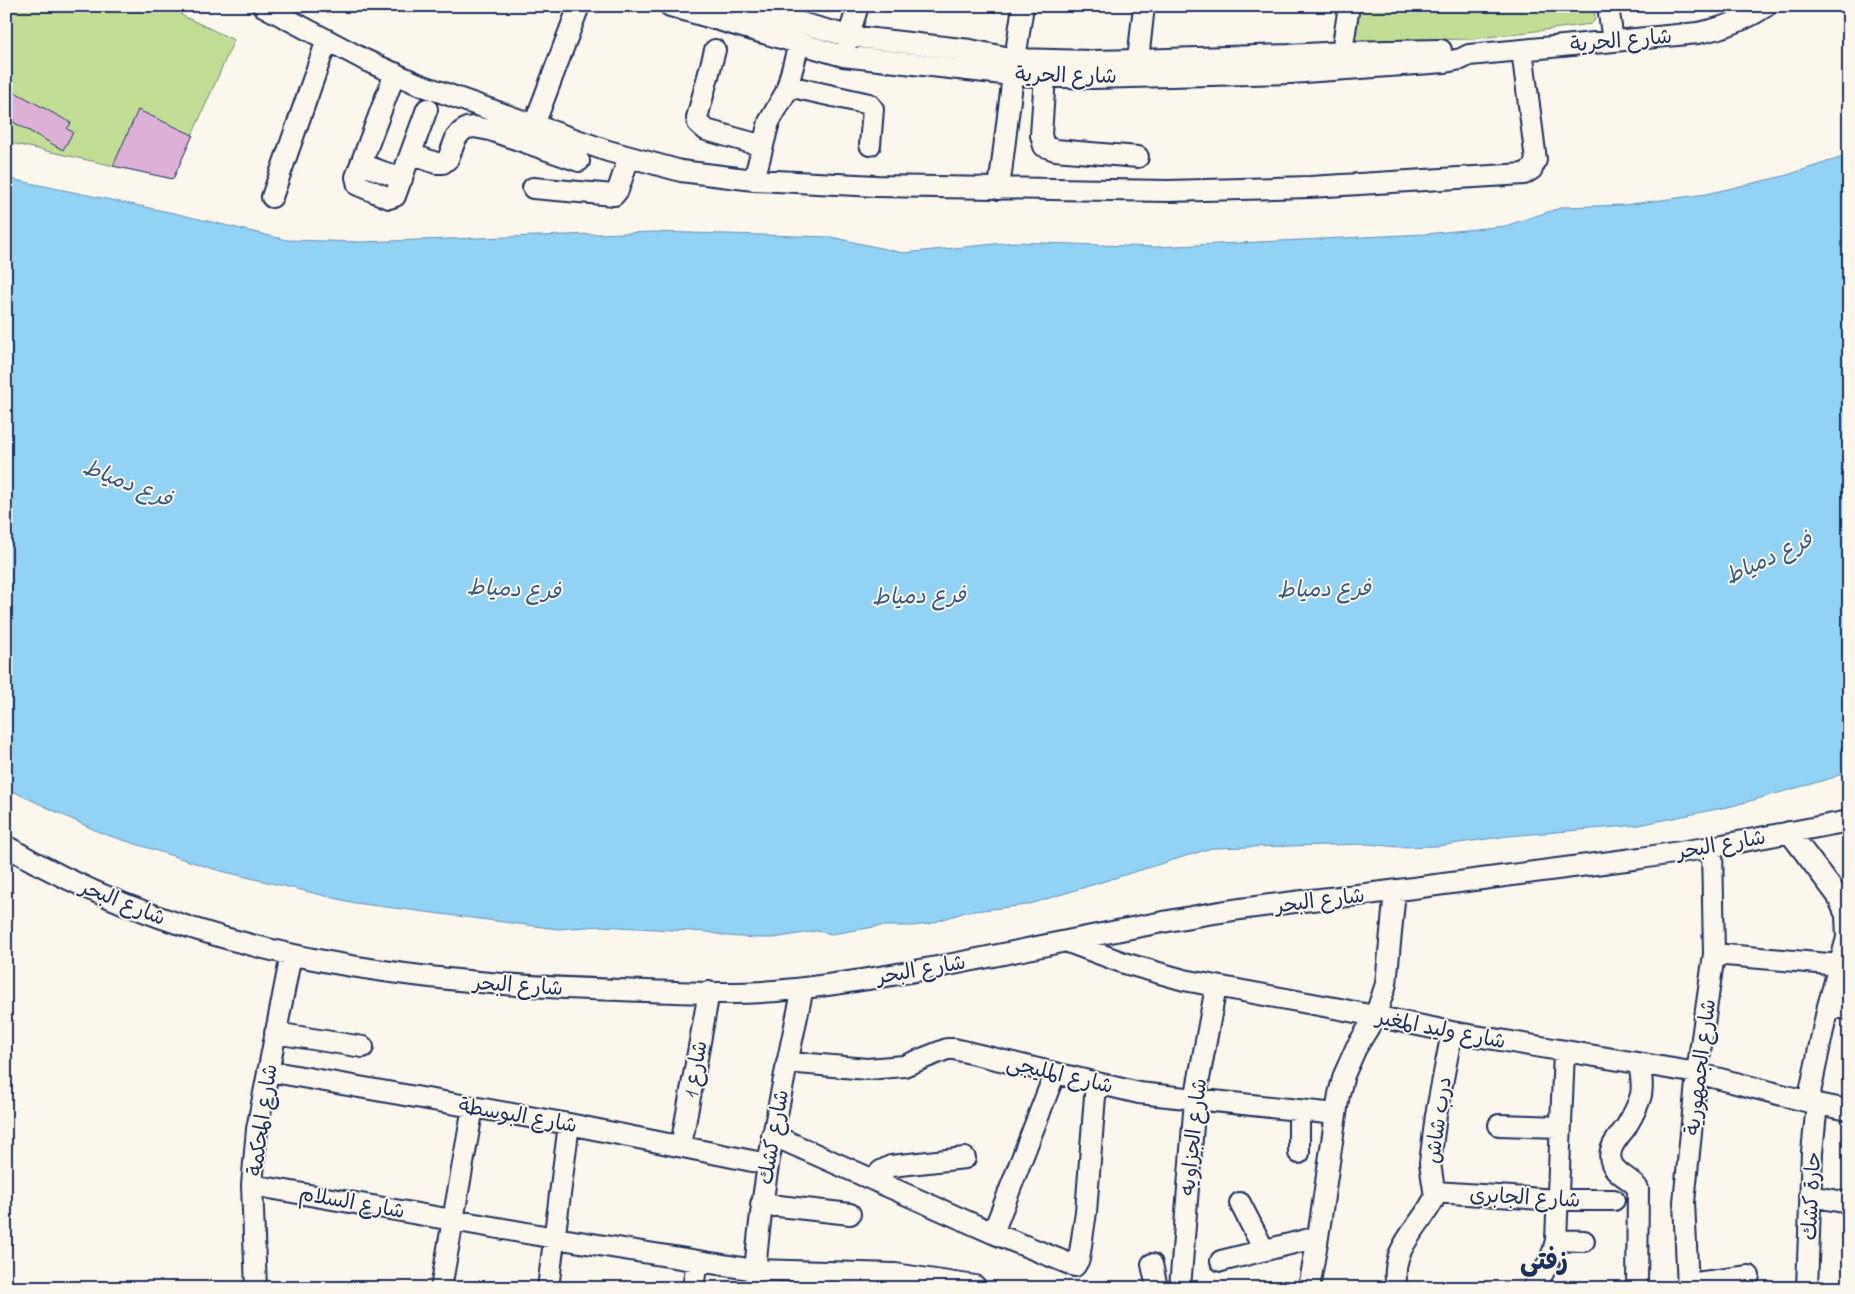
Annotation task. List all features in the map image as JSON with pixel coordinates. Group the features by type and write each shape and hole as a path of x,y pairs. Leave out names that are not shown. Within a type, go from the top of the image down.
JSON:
{"street":[{"path":"263,6 327,40 418,84 629,157 681,171 754,180 999,189 1196,190 1310,187 1524,174 1532,169 1536,160 1522,50"},
{"path":"534,125 579,6"},
{"name":"شارع الحرية","path":"670,6 714,13 799,44 843,56 967,70 1014,67 1092,70 1340,61 1444,50 1469,55 1698,33 1727,27 1755,14 1766,6"},
{"name":"شارع الحرية","path":"739,6 848,36 970,50 1044,76 1092,70 1138,60 1340,61"},
{"path":"843,56 858,6"},
{"path":"999,189 1023,6"},
{"path":"1138,60 1144,6"},
{"path":"1340,61 1349,6"},
{"path":"1608,6 1613,40"},
{"path":"272,197 327,40"},
{"path":"754,180 769,122 784,97 799,44"},
{"path":"715,50 697,118 698,123 706,130 763,146"},
{"path":"967,70 970,50"},
{"path":"395,73 356,180 360,187 389,198 399,186 427,109"},
{"path":"1044,76 1041,135 1044,146 1055,150 1138,157"},
{"path":"788,86 870,104 873,109 870,145"},
{"path":"411,154 436,163 443,163 448,159 456,138 461,132 467,128 474,127 490,130 579,161"},
{"path":"533,188 614,194 618,190 629,157"},
{"path":"361,164 399,186"},
{"name":"شارع البحر","path":"6,846 109,899 183,926 234,941 335,964 444,979 548,988 709,992 803,988 888,976 1210,914 1395,891 1712,847 1849,820"},
{"name":"حارة كشك","path":"1789,832 1837,895 1846,915 1847,938 1828,1006 1813,1103 1807,1288"},
{"name":"شارع الجمهورية","path":"1688,1286 1684,1202 1697,1074 1714,954 1712,847"},
{"path":"1309,1288 1336,1114 1344,1075 1356,1048 1375,1017 1386,984 1395,891"},
{"name":"شارع وليد المغير","path":"1068,942 1124,963 1216,987 1340,1009 1452,1032 1697,1074 1849,1110"},
{"name":"شارع المحكمة","path":"256,1288 252,1185 257,1129 291,954"},
{"path":"1714,954 1840,965"},
{"name":"شارع الجزاويه","path":"1180,1288 1195,1100 1216,987"},
{"name":"شارع كشك","path":"755,1279 761,1204 767,1164 803,988"},
{"name":"شارع 1","path":"681,1146 709,992"},
{"path":"1828,1006 1849,1009"},
{"name":"درب شاش","path":"1397,1288 1396,1273 1401,1249 1433,1201 1435,1192 1430,1163 1436,1115 1452,1032"},
{"path":"275,1033 363,1047"},
{"name":"شارع المليجى","path":"787,1062 867,1069 904,1066 947,1049 954,1049 1139,1093 1336,1114"},
{"path":"1533,1288 1548,1266 1554,1252 1556,1240 1564,1052"},
{"path":"1637,1288 1638,1189 1635,1184 1615,1169 1610,1155 1641,1094 1642,1079 1638,1064"},
{"name":"شارع البوسطة","path":"268,1071 569,1124 767,1164"},
{"path":"993,1233 1055,1073"},
{"path":"772,1135 993,1233 1072,1265 1078,1263 1086,1212 1096,1083"},
{"path":"441,1288 473,1107"},
{"path":"1299,1110 1299,1153"},
{"path":"548,1288 569,1124"},
{"path":"1499,1125 1560,1127"},
{"path":"873,1180 891,1166 964,1158"},
{"name":"شارع السلام","path":"252,1185 697,1261 755,1279 895,1274 975,1286"},
{"name":"شارع الجابرى","path":"1435,1192 1558,1200 1614,1200"},
{"path":"1810,1196 1849,1203"},
{"path":"1240,1203 1264,1250"},
{"path":"761,1204 850,1214"},
{"path":"1221,1261 1318,1237"},
{"path":"1556,1240 1584,1240"},
{"path":"693,1288 697,1261"},
{"path":"1152,1264 1157,1288"},
{"path":"1688,1286 1749,1276"}],"green space":[{"path":"6,6 184,6 181,15 234,40 173,179 6,142"},
{"path":"1357,6 1594,6 1595,20 1591,24 1473,39 1350,41"}],"water":[{"name":"فرع دمياط","path":"1849,155 1849,770 1832,778 1732,806 1639,825 1508,836 1438,846 1399,847 1367,844 1212,848 1027,905 965,912 929,924 880,926 832,934 816,931 774,938 601,926 558,929 355,903 217,870 101,833 6,788 6,178 178,214 287,240 360,242 655,232 831,237 903,253 1015,242 1155,247 1425,234 1505,226 1563,207 1624,205 1706,194 1784,176"}],"building":[{"path":"6,87 71,123 67,129 73,132 63,150 6,118"},
{"path":"138,110 193,135 173,179 113,166"}],"district":[{"name":"زفتى","path":"1544,1260"}]}
